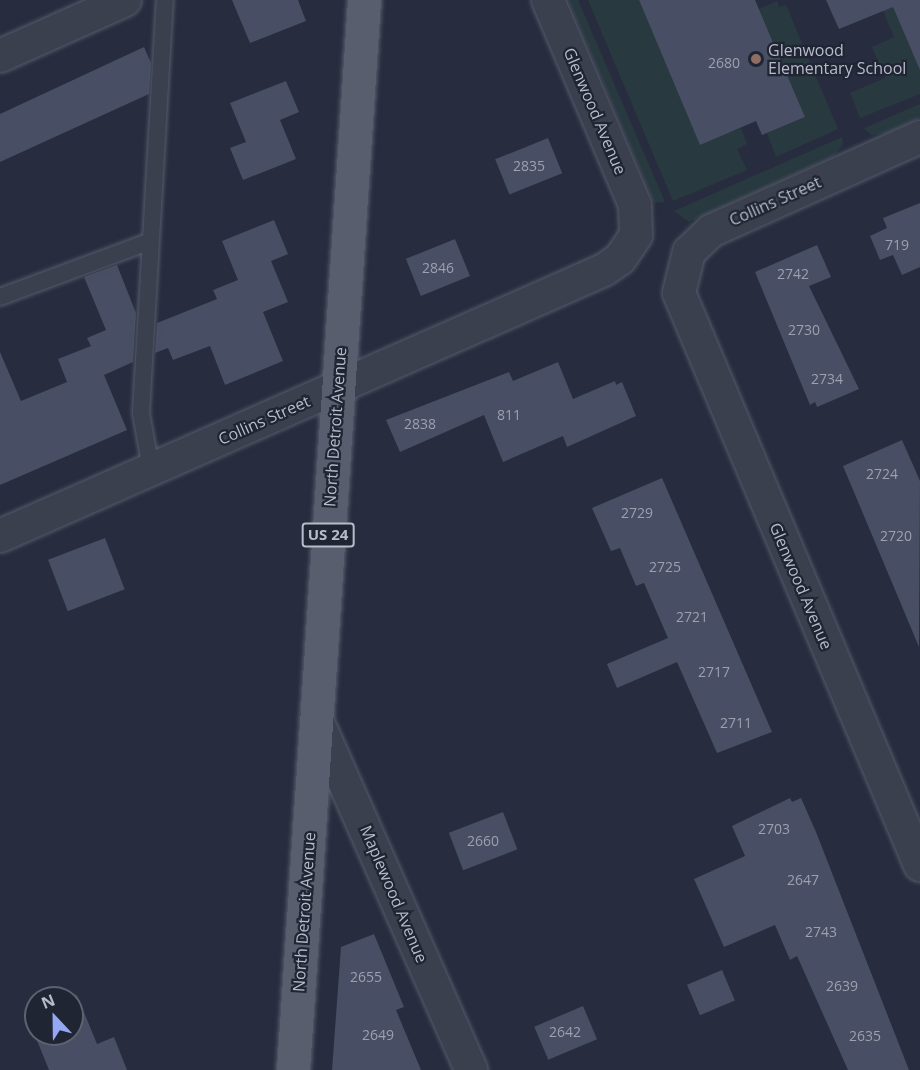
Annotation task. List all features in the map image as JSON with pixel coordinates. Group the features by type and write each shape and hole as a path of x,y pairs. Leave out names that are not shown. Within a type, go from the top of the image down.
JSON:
{"main road":[{"name":"North Detroit Avenue","path":"293,1070 364,0"}],"street":[{"path":"0,56 125,0"},
{"name":"Glenwood Avenue","path":"548,0 639,222"},
{"name":"Collins Street","path":"682,307 683,263 702,237 920,137"},
{"name":"Collins Street","path":"0,536 604,270 630,249 639,222"},
{"name":"Glenwood Avenue","path":"682,307 920,865"},
{"name":"Maplewood Avenue","path":"316,718 471,1070"}],"lane":[{"path":"151,470 141,413 150,292 148,242 159,147 165,0"},
{"path":"0,297 148,242"}],"shaded area":[{"path":"568,0 578,0 665,202 654,203"},
{"path":"588,0 639,0 700,144 741,128 747,144 737,149 747,170 673,201"},
{"path":"890,0 911,49 920,45 920,94 860,118 850,93 885,78 872,47 894,37 880,3"},
{"path":"777,1 779,7 786,5 838,129 776,157 767,133 805,117 759,9"},
{"path":"920,104 920,118 884,134 871,135 864,128"},
{"path":"842,137 843,145 834,156 689,222 674,211"}],"building":[{"path":"232,0 298,0 306,21 250,43"},
{"name":"Glenwood Elementary School","path":"639,0 755,0 805,117 762,135 756,121 700,145"},
{"path":"826,0 920,0 920,70 893,7 839,29"},
{"path":"144,47 151,63 149,94 0,162 0,114"},
{"path":"286,81 299,112 280,120 296,159 243,180 230,148 246,142 230,103"},
{"path":"548,138 562,173 509,195 495,159"},
{"path":"920,203 920,267 902,275 893,255 880,260 870,236 887,228 883,218"},
{"path":"274,220 288,254 271,261 288,302 263,312 283,361 225,385 210,346 173,360 168,348 155,353 157,323 217,299 213,290 238,280 222,241"},
{"path":"455,239 470,276 421,296 406,259"},
{"path":"817,245 831,277 809,286 859,389 817,407 815,402 810,405 755,272"},
{"path":"117,265 136,313 133,362 104,375 127,430 0,485 0,352 21,401 67,382 58,359 91,346 87,338 106,330 84,277"},
{"path":"558,362 573,399 615,381 616,385 622,382 636,416 567,447 563,436 503,462 484,415 400,452 386,420 509,372 513,381"},
{"path":"902,440 920,481 919,647 843,466"},
{"path":"662,478 772,732 717,753 677,662 617,688 607,664 668,638 644,583 636,586 620,548 611,551 592,508"},
{"path":"105,538 125,589 68,611 48,560"},
{"path":"790,798 792,802 801,798 816,832 909,1070 848,1070 797,956 790,960 775,925 724,947 694,879 745,856 732,826"},
{"path":"503,812 517,849 463,870 449,833"},
{"path":"374,934 404,1007 396,1010 421,1070 332,1070 341,947"},
{"path":"722,970 735,1000 700,1015 687,985"},
{"path":"583,1006 597,1039 548,1060 534,1027"},
{"path":"84,1012 97,1044 114,1037 127,1070 49,1070 39,1046 84,1046"}],"place":[{"name":"Glenwood Elementary School","path":"756,59"}]}
